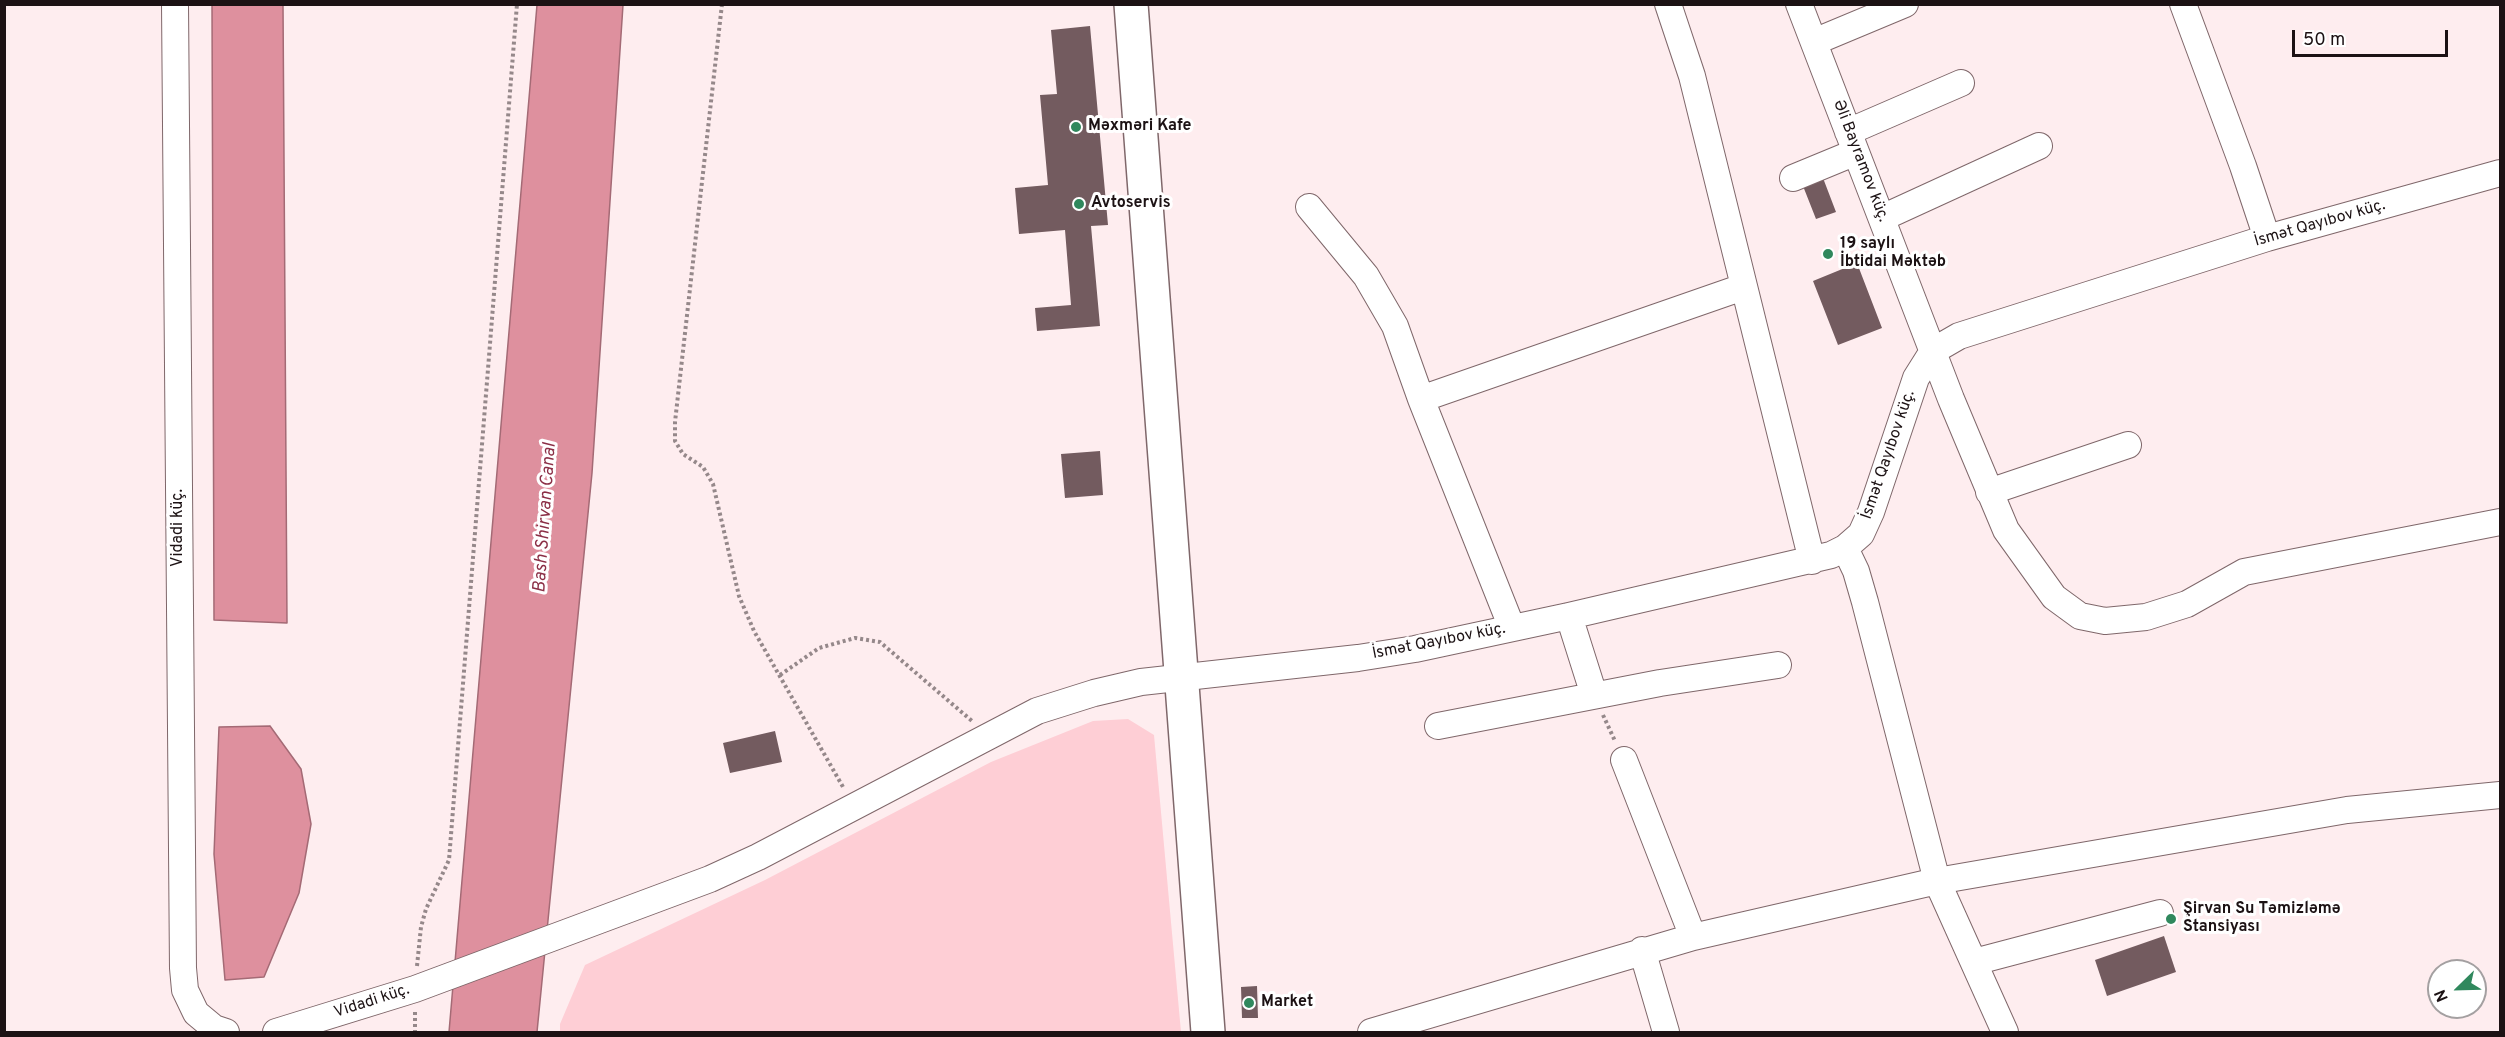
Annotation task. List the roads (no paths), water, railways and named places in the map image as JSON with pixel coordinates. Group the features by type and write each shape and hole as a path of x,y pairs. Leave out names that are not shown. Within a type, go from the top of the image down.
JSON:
{"main road":[{"path":"1131,4 1208,1032"}],"street":[{"name":"Vidadi küç.","path":"175,4 183,968 185,990 196,1013 214,1028 226,1032"},
{"path":"1668,4 1692,76 1812,561"},
{"name":"Əli Bayramov küç.","path":"1799,4 1989,492 2006,530 2054,597 2080,616 2105,621 2146,617 2187,604 2244,572 2500,522"},
{"path":"1814,42 1905,4"},
{"path":"2183,4 2244,166 2267,238"},
{"path":"1792,178 1852,142 1961,83"},
{"path":"1882,218 2039,146"},
{"name":"İsmət Qayıbov küç.","path":"853,806 1037,711 1094,693 1141,682 1358,658 1415,649 1812,561 1845,548 1861,534 1871,512 1916,378 1933,351 1959,336 1996,322 2267,238 2500,173"},
{"path":"1309,207 1366,276 1395,326 1421,399 1512,628"},
{"path":"1421,399 1743,287"},
{"path":"1989,492 2127,445"},
{"path":"1845,548 1856,572 1937,881 2005,1032"},
{"path":"1569,616 1594,695"},
{"path":"1438,726 1594,695 1778,665"},
{"path":"1624,760 1693,937"},
{"path":"1371,1032 1642,950 1937,881 2347,810 2500,795"},
{"name":"Vidadi küç.","path":"276,1032 424,985 710,879 758,857 853,806"},
{"path":"1974,962 2160,913"},
{"path":"1642,950 1666,1032"}],"water":[{"path":"212,5 283,5 287,623 214,620"},
{"name":"Bash Shirvan Canal","path":"537,5 623,5 592,473 537,1032 449,1032"},
{"path":"270,726 301,769 311,824 299,893 264,977 225,980 214,854 219,727"}],"place":[{"name":"Məxməri Kafe","path":"1076,127"},
{"name":"Avtoservis","path":"1079,204"},
{"name":"19 saylı İbtidai Məktəb","path":"1828,254"},
{"name":"Şirvan Su Təmizləmə Stansiyası","path":"2171,919"},
{"name":"Market","path":"1249,1003"}]}
